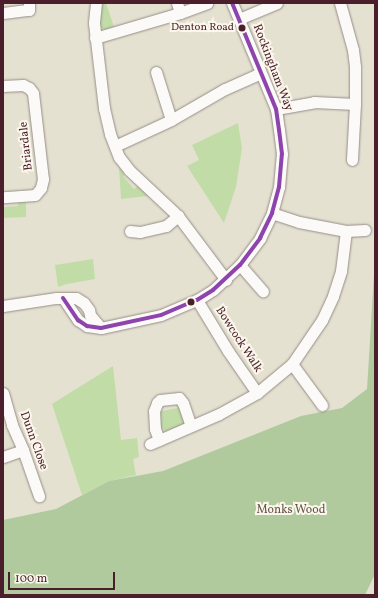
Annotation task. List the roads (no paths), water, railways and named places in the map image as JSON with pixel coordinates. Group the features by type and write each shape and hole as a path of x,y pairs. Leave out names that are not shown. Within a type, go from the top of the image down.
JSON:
{"street":[{"path":"3,13 29,10 29,3"},
{"path":"96,3 94,23 95,38 104,108 110,134 119,157 129,170 178,216 226,280"},
{"path":"95,38 178,8 207,3"},
{"name":"Rockingham Way","path":"3,306 63,298 76,298 84,303 89,310 90,315 101,328 161,315 197,300 226,280 240,265 260,238 272,213 282,170 282,154 276,109 232,3"},
{"path":"239,19 277,3"},
{"path":"340,3 349,32 354,62 355,104 352,160"},
{"path":"156,72 171,120"},
{"path":"115,146 171,120 225,89 261,73"},
{"name":"Briardale","path":"3,86 23,85 29,88 34,96 43,179 41,188 34,195 3,197"},
{"path":"276,109 314,102 355,104"},
{"path":"272,213 299,222 346,231 365,230"},
{"path":"130,231 140,232 166,226 178,216"},
{"path":"191,426 183,403 179,398 160,400 157,403 154,411 156,429 155,442 239,405 257,393 292,364 322,320 333,296 341,271 346,231"},
{"path":"240,265 263,291"},
{"name":"Bowcock Walk","path":"197,300 228,351 257,393"},
{"path":"292,364 322,405"},
{"name":"Dunn Close","path":"3,393 12,424 39,496"},
{"path":"3,457 23,450"}],"place":[{"name":"Denton Road","path":"242,28"}],"park label":[{"name":"Monks Wood","path":"291,511"}]}
